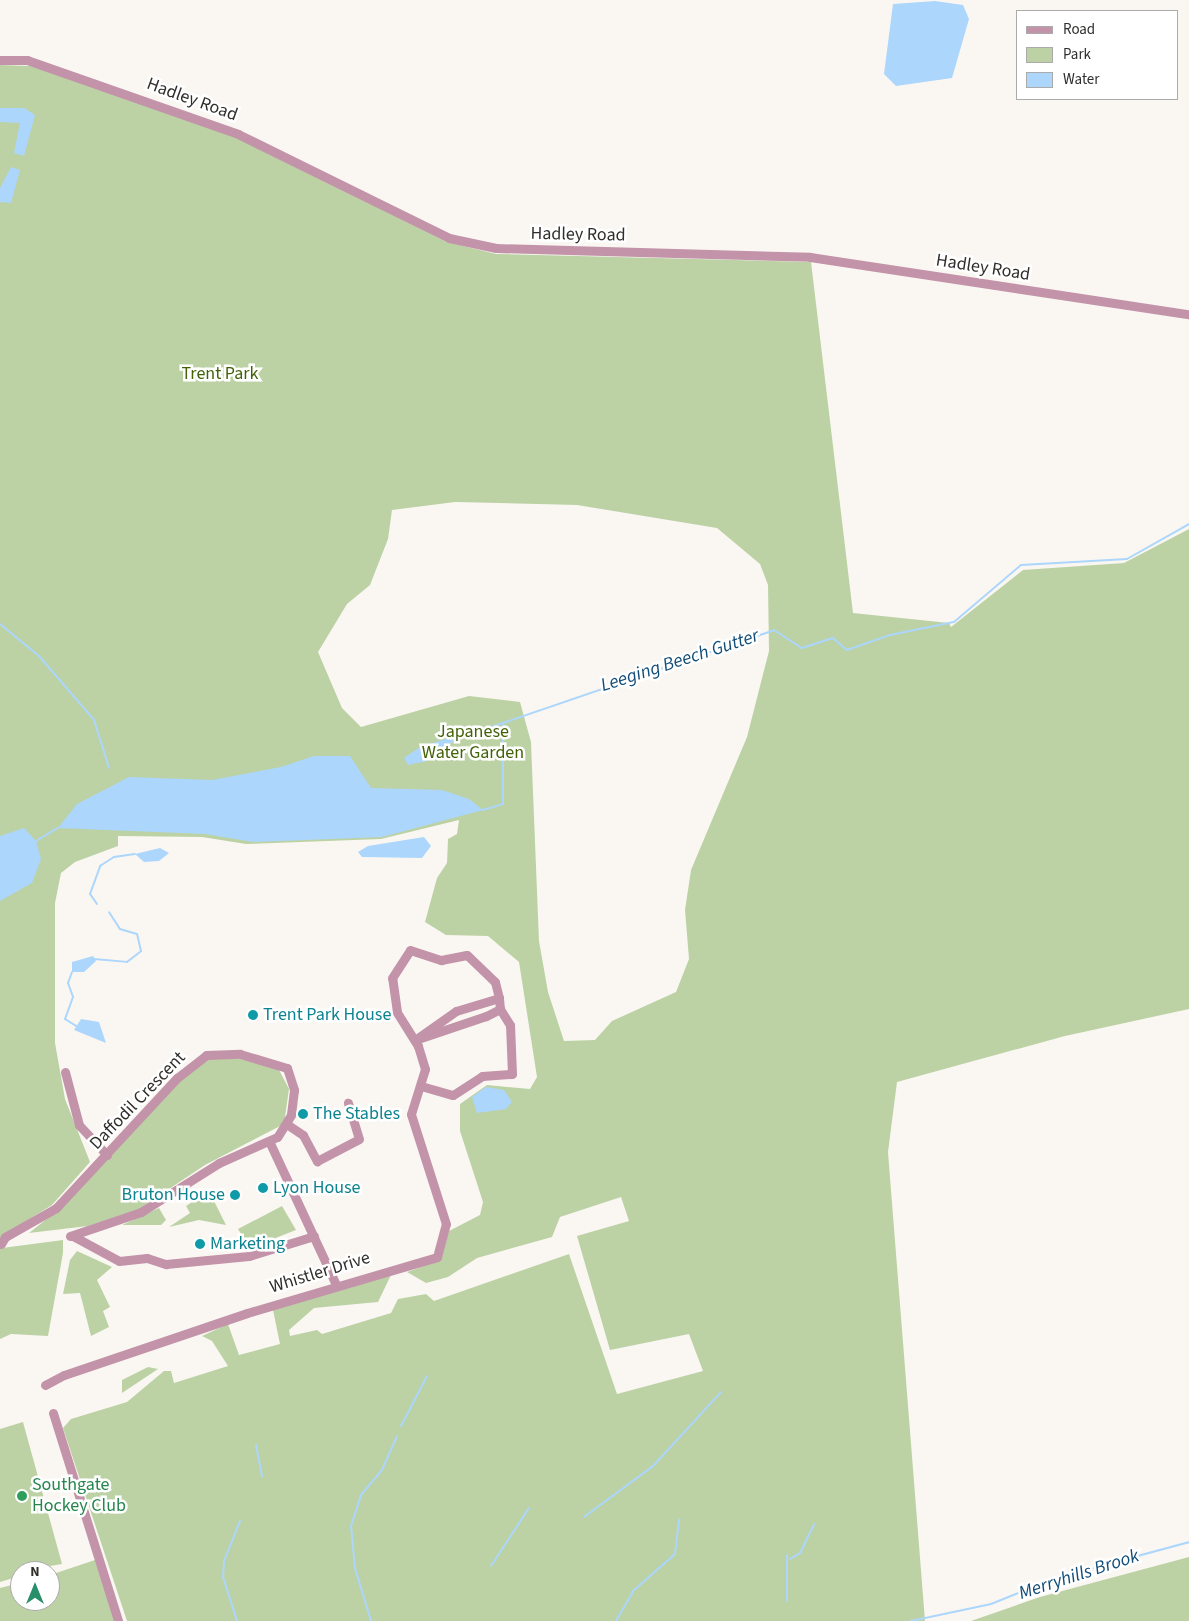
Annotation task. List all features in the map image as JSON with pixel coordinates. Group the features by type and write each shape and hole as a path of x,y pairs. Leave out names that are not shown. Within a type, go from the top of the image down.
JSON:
{"street":[{"name":"Hadley Road","path":"0,60 27,60 238,134 448,238 496,248 810,257 1189,314"},
{"path":"410,950 441,960 469,956 495,982 499,998 500,1009 510,1025 512,1074 482,1076 453,1095 421,1086 425,1069 414,1040 397,1012 391,984 410,950"},
{"path":"414,1040 456,1011 499,998"},
{"path":"414,1040 500,1009"},
{"name":"Daffodil Crescent","path":"1,1244 5,1237 56,1208 107,1156 178,1078 206,1056 240,1054 284,1066 294,1090 288,1125"},
{"path":"65,1072 79,1125 107,1156"},
{"name":"Whistler Drive","path":"45,1385 64,1375 336,1285 437,1257 446,1224 412,1114 421,1086"},
{"path":"314,1236 249,1256 166,1264 147,1258 120,1261 71,1236 141,1212 215,1166 269,1141 288,1125 303,1136 317,1161 359,1139 348,1103"},
{"path":"269,1141 336,1285"},
{"path":"53,1413 118,1621"}],"green space":[{"name":"Trent Park","path":"0,65 31,66 240,138 447,242 496,254 811,262 853,613 949,623 951,627 1023,570 1124,563 1189,529 1189,1009 1065,1036 897,1082 888,1152 925,1621 127,1621 63,1428 71,1419 127,1402 164,1371 171,1371 174,1383 228,1366 212,1341 202,1336 228,1324 239,1355 280,1344 273,1310 363,1280 391,1275 378,1302 314,1308 289,1330 290,1336 317,1330 322,1334 391,1313 398,1299 426,1294 434,1301 569,1254 617,1394 703,1371 689,1334 610,1350 577,1236 629,1221 621,1197 560,1217 552,1237 477,1258 448,1277 426,1283 407,1272 441,1260 449,1231 480,1215 483,1202 460,1131 460,1104 487,1085 530,1089 537,1077 519,962 488,936 446,935 425,922 437,878 447,863 448,839 457,834 459,820 381,839 246,844 202,837 118,836 118,846 75,862 61,873 55,903 55,1043 65,1099 90,1162 52,1205 2,1236 2,1248 63,1240 63,1253 48,1336 11,1334 0,1339","holes":["455,502 577,505 717,528 760,564 768,585 769,651 747,737 691,870 685,910 689,959 676,992 612,1021 595,1040 564,1041 548,992 539,941 531,742 520,702 469,696 361,727 342,708 318,652 347,604 370,585 388,539 392,510"]},
{"path":"218,1056 276,1064 289,1089 284,1124 205,1165 139,1209 88,1226 29,1233 58,1210 183,1076 204,1058"},
{"path":"209,1191 226,1225 199,1220 169,1227 190,1213 186,1206"},
{"path":"282,1206 296,1230 250,1248 238,1229"},
{"path":"159,1208 166,1220 161,1225 122,1225"},
{"path":"77,1251 112,1267 97,1280 110,1307 103,1311 109,1327 91,1336 80,1293 63,1294 70,1260"},
{"path":"148,1367 158,1369 122,1393 122,1380"},
{"name":"Southgate Hockey Club","path":"23,1422 62,1564 60,1564 60,1561 10,1561 10,1579 0,1582 0,1429"},
{"path":"1189,1557 1189,1621 971,1621 1040,1597"},
{"path":"95,1560 115,1621 0,1621 0,1588 10,1586 10,1611 60,1611 60,1572"}],"water":[{"path":"935,1 963,5 969,19 952,78 896,86 884,74 893,4"},
{"path":"0,108 24,108 35,115 24,156 14,153 20,123 0,122"},
{"path":"11,167 20,170 11,203 0,202 0,188"},
{"path":"452,737 453,742 431,752 427,761 408,765 404,758 420,747"},
{"path":"314,756 350,756 371,788 442,790 469,799 483,810 382,837 253,842 205,834 58,828 77,804 129,777 212,780 281,767"},
{"path":"24,828 36,841 41,859 32,883 0,901 0,836"},
{"path":"424,837 431,846 422,858 362,857 358,852 368,846"},
{"path":"160,848 169,853 159,861 144,862 135,854"},
{"path":"93,956 96,961 84,972 72,972 72,962"},
{"path":"81,1019 99,1022 106,1043 74,1030"},
{"path":"486,1087 504,1090 512,1102 506,1109 477,1113 472,1097"}],"waterway":[{"name":"Leeging Beech Gutter","path":"483,810 503,804 503,723 774,630 802,648 833,638 847,650 890,635 954,622 1021,565 1127,559 1189,524"},
{"path":"0,624 39,656 94,720 109,768"},
{"path":"453,740 503,723"},
{"path":"36,841 58,828"},
{"path":"97,904 90,894 100,866 114,857 135,854"},
{"path":"94,959 127,962 141,951 137,934 120,929 109,912"},
{"path":"72,972 68,983 73,997 65,1019 76,1026"},
{"path":"401,1426 427,1376"},
{"path":"584,1517 653,1466 721,1392"},
{"path":"371,1621 355,1568 351,1526 361,1495 382,1470 397,1436"},
{"path":"256,1445 262,1476"},
{"path":"491,1566 529,1508"},
{"path":"616,1621 633,1591 675,1554 679,1519"},
{"path":"237,1621 223,1577 224,1561 240,1521"},
{"path":"790,1559 800,1553 814,1524"},
{"name":"Merryhills Brook","path":"911,1621 991,1604 1056,1578 1189,1542"},
{"path":"787,1555 787,1601"}],"place":[{"name":"Trent Park House","path":"253,1015"},
{"name":"The Stables","path":"303,1114"},
{"name":"Lyon House","path":"263,1188"},
{"name":"Bruton House","path":"235,1195"},
{"name":"Marketing","path":"200,1244"},
{"name":"Southgate Hockey Club","path":"22,1496"}],"park label":[{"name":"Japanese Water Garden","path":"473,743"}]}
